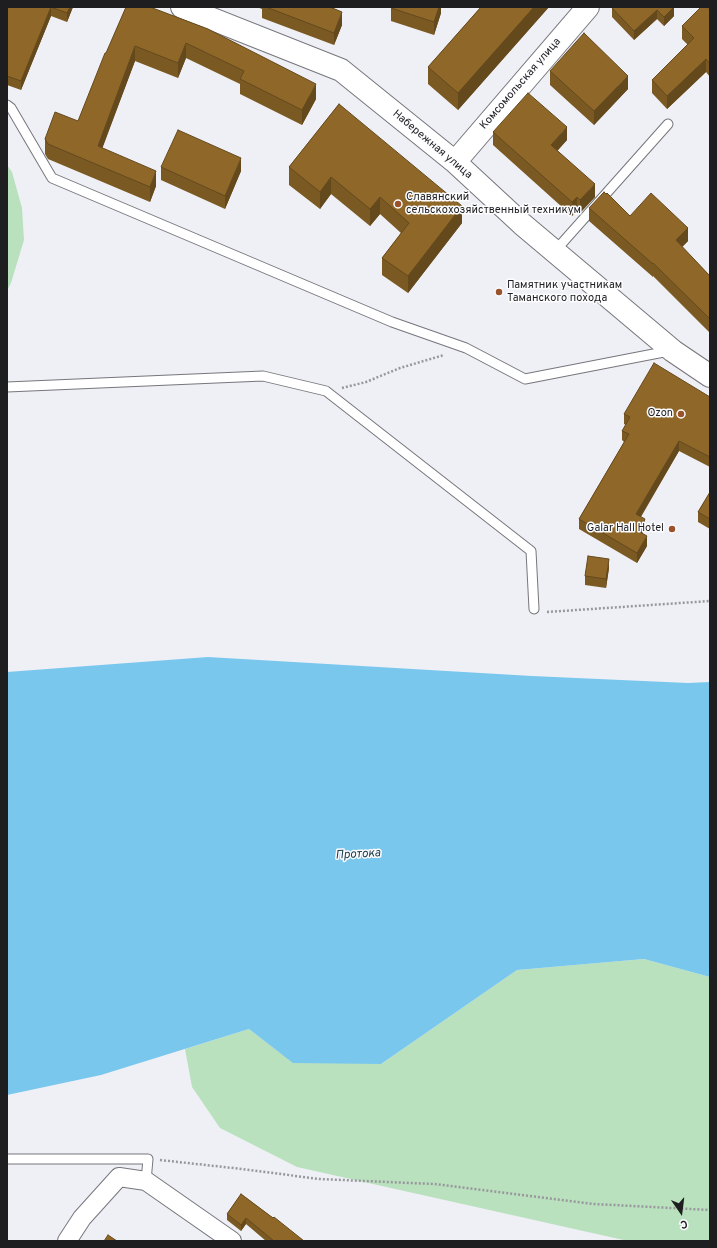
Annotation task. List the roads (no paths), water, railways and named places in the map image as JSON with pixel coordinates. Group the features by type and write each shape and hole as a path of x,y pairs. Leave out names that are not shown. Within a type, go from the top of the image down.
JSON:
{"street":[{"name":"Набережная улица","path":"182,7 342,70 454,162 522,224 672,350 710,376"},
{"name":"Комсомольская улица","path":"454,162 588,7"},
{"path":"67,1241 82,1218 119,1177 146,1180 232,1241"}],"lane":[{"path":"7,104 11,108 52,178 392,322 466,348 526,379 672,350"},
{"path":"555,251 668,124"},
{"path":"7,387 263,376 326,392 531,551 534,609"},
{"path":"7,1159 148,1159 146,1180"}],"water":[{"name":"Протока","path":"208,657 532,676 688,683 710,682 710,977 644,959 517,970 381,1064 293,1063 249,1029 101,1075 7,1095 7,672"}],"place":[{"name":"Славянский сельскохозяйственный техникум","path":"398,204"},
{"name":"Памятник участникам Таманского похода","path":"499,292"},
{"name":"Ozon","path":"681,414"},
{"name":"Galar Hall Hotel","path":"672,529"}]}
